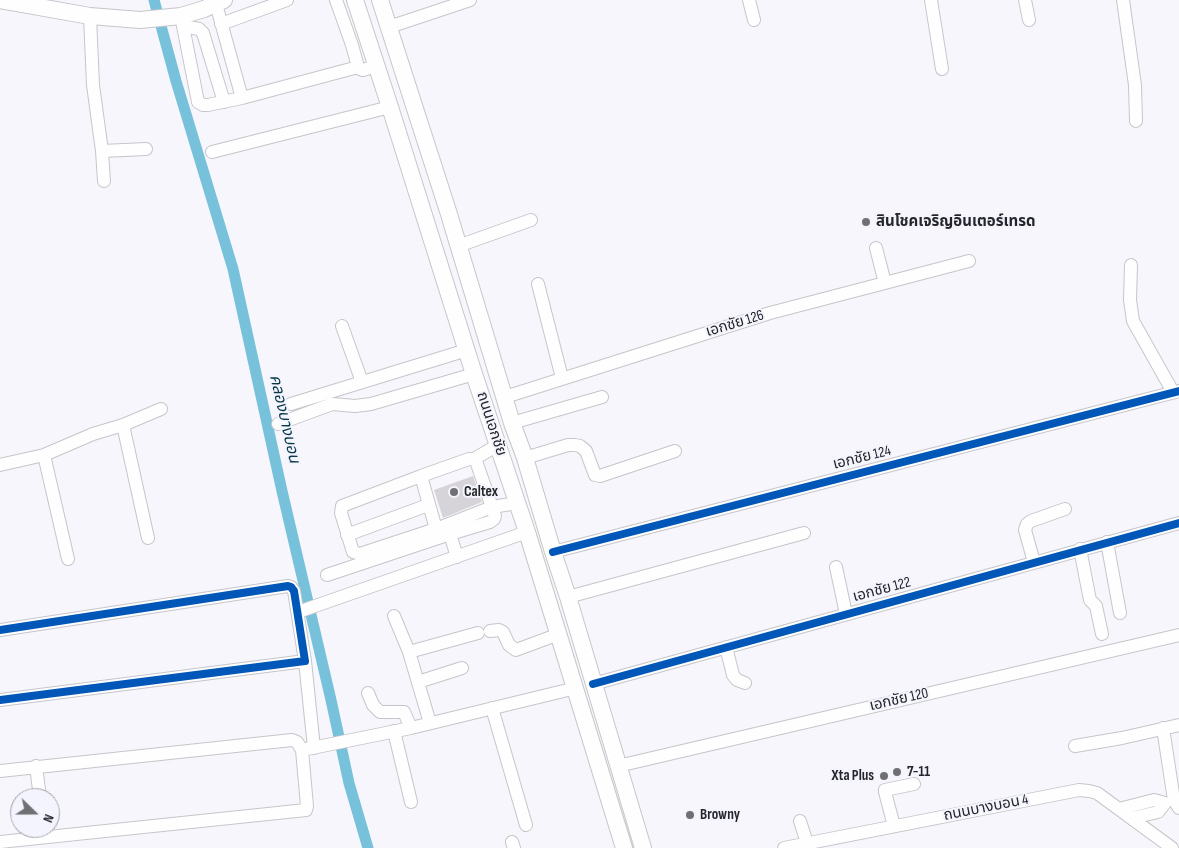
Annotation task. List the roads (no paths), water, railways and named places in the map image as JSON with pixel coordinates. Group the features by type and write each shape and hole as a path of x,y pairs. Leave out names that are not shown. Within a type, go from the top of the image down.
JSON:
{"main road":[{"path":"0,0 37,3 90,16 140,20 178,20 220,2"},
{"name":"ถนนเอกชัย","path":"355,0 474,374 527,532 624,848"},
{"name":"ถนนเอกชัย","path":"380,0 448,211 512,423 525,458 643,848"},
{"path":"425,217 448,211"}],"street":[{"path":"221,24 287,0"},
{"path":"336,0 358,67"},
{"path":"389,27 470,0"},
{"path":"749,0 754,20"},
{"path":"931,0 942,69"},
{"path":"1025,0 1030,20"},
{"path":"1123,0 1134,85 1136,121"},
{"path":"220,2 221,24 242,98"},
{"path":"90,16 93,85 104,181"},
{"path":"178,20 198,102 203,105 242,98 358,67 364,70 376,66"},
{"path":"178,20 199,28 203,33 224,102"},
{"path":"212,152 390,107"},
{"path":"102,152 146,149"},
{"path":"458,246 531,220"},
{"path":"876,248 885,283"},
{"name":"เอกชัย 126","path":"505,397 770,313 969,261"},
{"path":"1131,264 1130,300 1133,321 1176,391"},
{"path":"538,284 562,378"},
{"path":"342,326 362,382"},
{"path":"291,404 467,350"},
{"path":"278,424 332,404 355,406 371,404 474,374"},
{"name":"เอกชัย 124","path":"553,552 1176,391"},
{"path":"512,423 602,397"},
{"path":"0,465 44,455 93,434 123,425 161,409"},
{"path":"123,425 148,538"},
{"path":"474,458 495,516 494,519 490,522 360,554 353,552 341,513 342,506 474,458 498,445"},
{"path":"525,458 568,445 580,446 586,451 596,475 600,476 675,451"},
{"path":"44,455 68,559"},
{"path":"421,476 428,505 442,534 457,557"},
{"path":"492,507 517,503"},
{"path":"348,535 428,505"},
{"path":"1034,562 1025,530 1027,524 1065,509"},
{"name":"เอกชัย 122","path":"593,684 1179,523"},
{"path":"302,611 527,532"},
{"path":"568,597 804,533"},
{"path":"327,575 442,534"},
{"path":"1107,542 1120,613"},
{"path":"1080,550 1090,600 1096,606 1102,634"},
{"path":"836,567 846,614"},
{"path":"0,630 288,586 294,591 302,611 308,749 306,810 60,832"},
{"path":"394,616 409,652 430,723"},
{"path":"409,652 484,632 499,630 503,632 509,645 518,650 559,634"},
{"name":"เอกชัย 120","path":"618,766 1179,635"},
{"path":"726,647 733,676 745,683"},
{"path":"0,700 305,661"},
{"path":"418,682 462,668"},
{"path":"0,770 292,740 308,749 394,732 576,688"},
{"path":"368,693 374,706 380,712 404,712 411,728"},
{"path":"492,708 526,825"},
{"path":"1075,746 1179,725"},
{"path":"1163,728 1173,804"},
{"path":"394,732 411,802"},
{"path":"36,766 39,788"},
{"path":"894,826 885,790 914,784"},
{"name":"ถนนบางบอน 4","path":"784,848 810,845 894,826 1080,790 1097,793 1172,848"},
{"path":"1119,809 1154,800 1173,804"},
{"path":"1132,818 1158,812 1173,804"},
{"path":"800,821 810,845"},
{"path":"0,842 20,838"}],"waterway":[{"name":"คลองบางบอน","path":"154,0 176,81 233,269 349,783 368,848"}],"place":[{"name":"สินโชคเจริญอินเตอร์เทรด","path":"866,222"},
{"name":"Caltex","path":"454,492"},
{"name":"7-11","path":"897,772"},
{"name":"Xta Plus","path":"884,776"},
{"name":"Browny","path":"690,815"}]}
